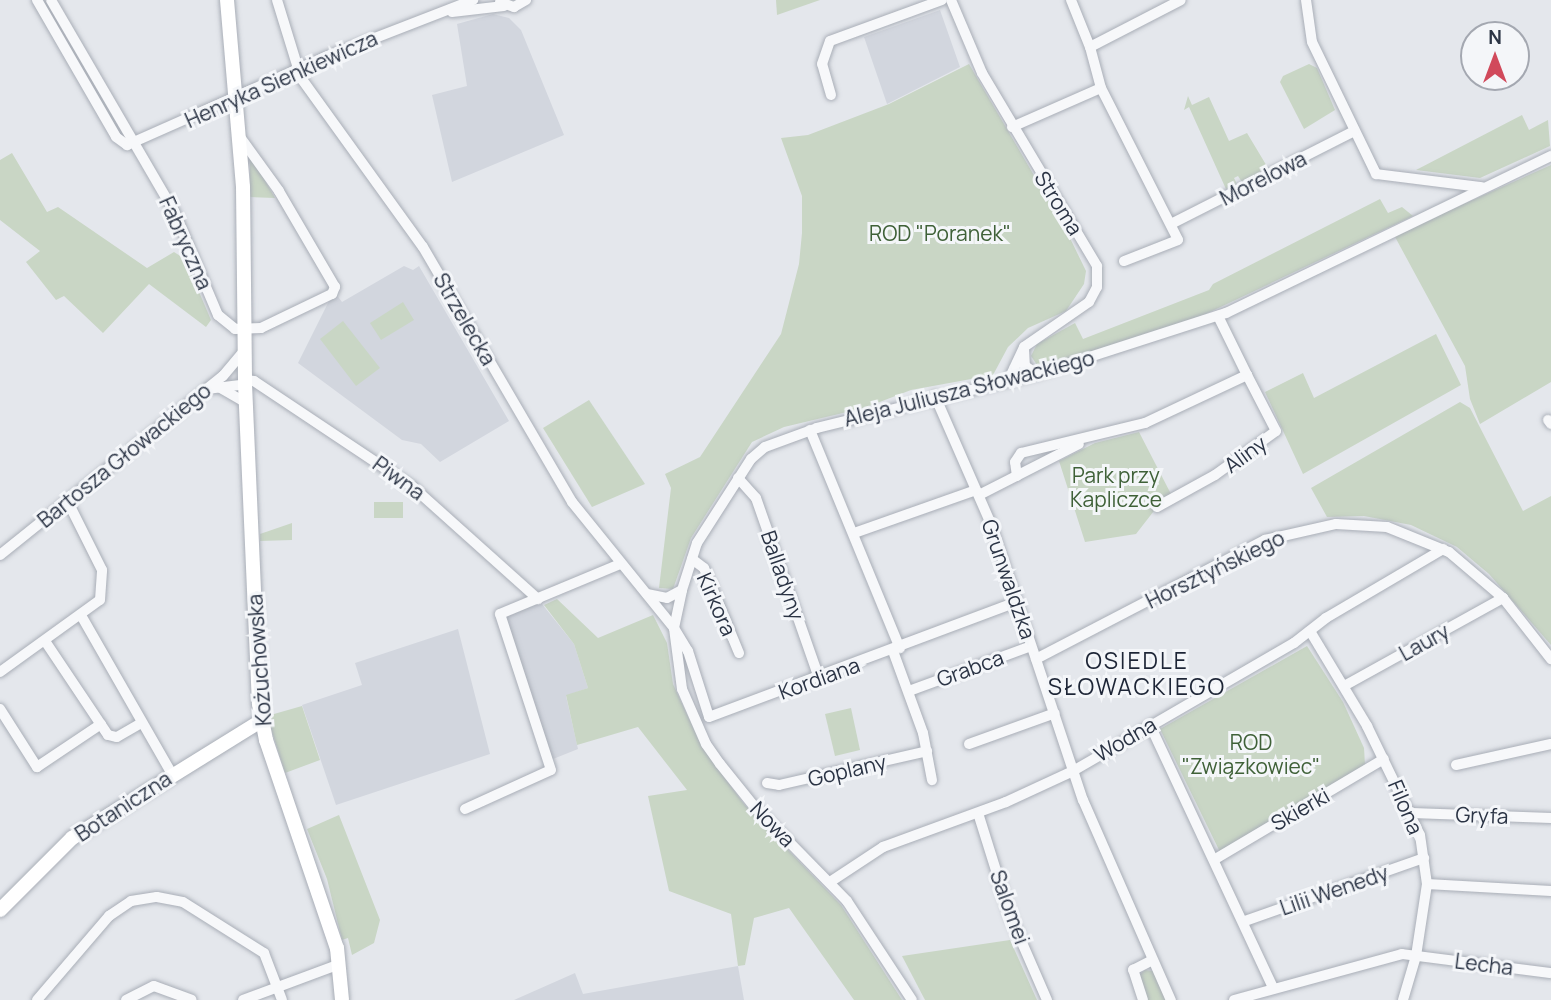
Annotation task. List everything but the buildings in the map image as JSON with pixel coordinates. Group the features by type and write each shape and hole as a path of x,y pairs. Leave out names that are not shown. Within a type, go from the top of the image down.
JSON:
{"main road":[{"name":"Kożuchowska","path":"227,0 239,137 245,380 261,721 340,964 342,1000"},
{"name":"Botaniczna","path":"0,910 72,838 261,721"},
{"path":"236,735 266,740"}],"street":[{"name":"Fabryczna","path":"37,0 116,136 127,145 135,145"},
{"name":"Fabryczna","path":"51,0 182,228 218,315 235,329 244,328"},
{"name":"Strzelecka","path":"277,0 297,70 419,240 554,472 620,564 674,628"},
{"name":"Henryka Sienkiewicza","path":"135,145 297,70 473,0"},
{"name":"Henryka Sienkiewicza","path":"429,16 501,3 518,6 526,0"},
{"path":"831,95 822,64 830,41 942,0"},
{"name":"Stroma","path":"951,0 976,62 1012,127 1082,240 1098,274 1097,287 1080,313 1024,347"},
{"path":"1071,0 1090,47 1101,88 1178,240 1124,261"},
{"path":"1090,47 1181,0"},
{"path":"1306,0 1312,42 1376,174 1488,187"},
{"path":"1012,127 1101,88"},
{"name":"Morelowa","path":"1171,224 1354,131"},
{"path":"239,137 279,191 335,287 332,294 261,328 244,328"},
{"name":"Aleja Juliusza Słowackiego","path":"674,628 692,559 738,478 762,449 810,430 935,396 1037,374 1218,316 1551,156"},
{"path":"1017,477 1015,462 1021,453 1083,439 1165,415 1247,375 1218,316"},
{"path":"1024,347 1025,366 1037,374"},
{"path":"1008,382 1024,347"},
{"name":"Bartosza Głowackiego","path":"0,555 205,389 220,381 244,351"},
{"name":"Aliny","path":"1157,507 1215,475 1276,431 1247,375"},
{"path":"220,381 245,380"},
{"name":"Piwna","path":"245,380 254,381 413,487 538,599"},
{"path":"220,381 246,403"},
{"name":"Grunwaldzka","path":"935,396 977,493 1017,602 1073,771 1171,1000"},
{"path":"810,430 853,533 897,650 927,751 932,780"},
{"path":"853,533 977,493 1017,477 1083,439"},
{"name":"Balladyny","path":"738,478 756,498 819,678"},
{"path":"0,672 82,617 100,600 104,580 68,502"},
{"name":"Horsztyńskiego","path":"1036,659 1241,551 1285,533 1324,525 1368,524 1406,533 1443,549 1503,598 1551,659"},
{"name":"Wodna","path":"830,881 883,847 978,813 1073,771 1443,549"},
{"name":"Kirkora","path":"692,559 704,568 739,653"},
{"path":"465,809 551,770 500,614 620,564"},
{"path":"644,593 667,598 682,590"},
{"name":"Laury","path":"1344,686 1503,598"},
{"name":"Kordiana","path":"674,628 688,651 709,717 897,650 1017,602"},
{"path":"82,617 172,774"},
{"name":"Nowa","path":"674,628 679,676 706,744 753,805 830,881 912,1000"},
{"name":"Filona","path":"1310,631 1344,686 1412,813 1424,858 1427,884 1416,956 1402,1000"},
{"path":"45,641 108,735 117,737 141,723"},
{"name":"Grabca","path":"909,691 1031,646"},
{"path":"0,709 37,767 101,724"},
{"path":"970,744 1055,713"},
{"path":"1150,724 1217,858 1273,988"},
{"path":"1456,765 1551,744"},
{"name":"Goplany","path":"768,783 779,785 927,751"},
{"name":"Skierki","path":"1217,858 1384,759"},
{"name":"Salomei","path":"978,813 1010,915 1047,1000"},
{"name":"Gryfa","path":"1412,813 1551,818"},
{"name":"Lilii Wenedy","path":"1245,921 1424,858"},
{"path":"1427,884 1551,891"},
{"path":"37,1000 109,915 131,901 157,897 183,902 253,945 271,963 282,1000"},
{"name":"Lecha","path":"1240,999 1386,956 1416,956 1551,973"},
{"path":"1143,1000 1133,970 1153,960"},
{"path":"243,1000 340,964"},
{"path":"126,1000 155,986 186,998"}],"shaded area":[{"path":"940,10 960,67 887,104 864,37"},
{"path":"493,14 509,18 521,30 564,135 452,182 432,95 467,86 457,24"},
{"path":"404,266 413,270 419,266 509,421 440,462 421,444 402,440 298,363 331,297 336,294 342,302"},
{"path":"538,599 574,644 588,688 566,696 578,749 548,761 500,614"},
{"path":"458,629 490,754 336,805 302,705 362,685 355,663"},
{"path":"738,966 744,1000 514,1000 575,973 583,994"}],"green space":[{"path":"776,0 820,0 777,15"},
{"name":"ROD \"Poranek\"","path":"969,64 1067,232 1086,271 1084,284 1066,311 1028,328 1008,347 993,375 911,390 864,408 784,427 752,442 691,538 673,589 659,588 671,488 665,474 700,457 781,334 799,264 802,196 781,138 808,135 889,104"},
{"path":"1309,64 1317,68 1335,110 1304,129 1280,82 1283,76"},
{"path":"1188,96 1192,105 1209,97 1229,141 1247,133 1268,168 1242,182 1238,176 1234,178 1237,184 1226,189 1189,107 1184,110"},
{"path":"1522,115 1529,130 1548,120 1550,146 1480,178 1416,170"},
{"path":"12,153 47,212 58,207 147,268 174,252 185,259 211,320 206,327 149,284 103,333 64,296 56,300 26,262 40,251 0,220 0,160"},
{"path":"250,159 263,177 275,198 250,197"},
{"path":"1551,165 1551,382 1480,424 1470,399 1465,366 1394,235"},
{"path":"1380,199 1388,213 1402,207 1413,216 1193,320 1039,368 1031,356 1037,344 1075,323 1083,339 1209,290 1213,284"},
{"path":"403,302 414,320 381,340 370,323"},
{"path":"343,321 380,368 356,386 320,339"},
{"path":"1436,334 1461,385 1303,474 1265,392 1303,373 1314,398"},
{"path":"589,400 645,484 592,507 543,428"},
{"path":"1460,402 1470,408 1523,511 1551,496 1551,645 1489,574 1457,547 1411,525 1364,516 1327,517 1311,488"},
{"name":"Park przy Kapliczce","path":"1139,432 1172,496 1157,507 1136,534 1085,542 1059,461 1095,443"},
{"path":"374,502 403,502 403,518 374,518"},
{"path":"292,523 292,540 260,541 260,534"},
{"path":"557,599 598,638 653,615 667,643 673,684 702,747 744,804 841,905 902,1000 854,1000 789,908 754,918 745,965 738,966 731,914 669,891 648,796 687,790 638,727 577,745 566,695 588,688 574,644 544,605"},
{"name":"ROD \"Związkowiec\"","path":"1307,646 1343,702 1364,748 1365,765 1220,852 1160,729"},
{"path":"302,706 320,760 285,773 267,716"},
{"path":"851,708 860,750 835,756 825,714"},
{"path":"339,815 380,920 374,943 352,955 348,938 342,940 327,879 307,829"},
{"path":"1010,940 1037,1000 925,1000 902,956"},
{"path":"1145,970 1153,971 1167,1000 1145,1000 1139,975"}],"district":[{"name":"OSIEDLE SŁOWACKIEGO","path":"1137,673"}]}
